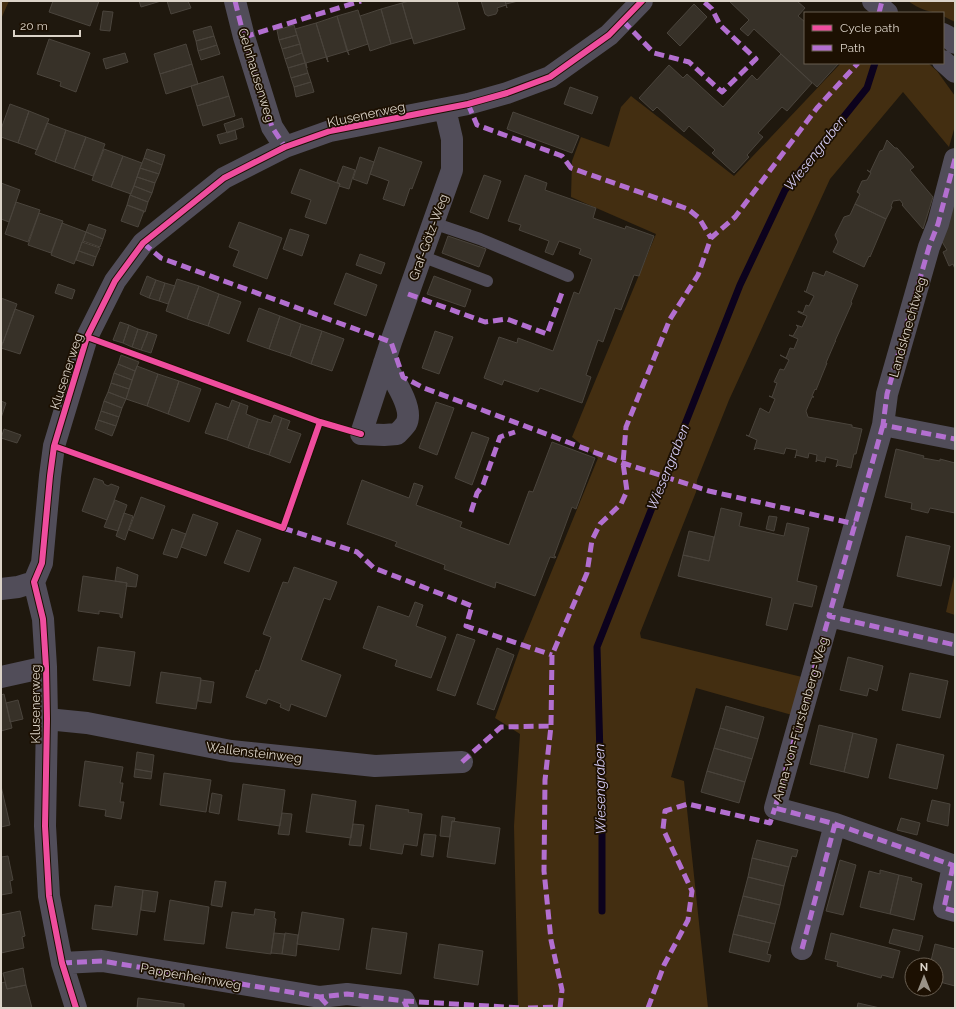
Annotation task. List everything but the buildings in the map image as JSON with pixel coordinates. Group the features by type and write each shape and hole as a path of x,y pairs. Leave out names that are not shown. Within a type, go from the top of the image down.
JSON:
{"street":[{"name":"Gelnhausenweg","path":"235,1 244,37 272,127 285,147"},
{"name":"Klusenerweg","path":"76,1008 62,963 49,896 45,826 47,719 46,667 43,619 34,582 42,562 54,446 87,337 115,281 143,243 224,178 285,147 330,131 468,104 507,93 550,77 609,35 642,1"},
{"path":"873,1 886,12"},
{"path":"944,34 948,36 955,43"},
{"path":"944,62 955,72"},
{"name":"Graf-Götz-Weg","path":"384,363 452,170 452,139 444,109"},
{"name":"Landsknechtweg","path":"883,425 887,394 929,247 938,224 955,159"},
{"path":"883,425 955,439"},
{"name":"Anna-von-Fürstenberg-Weg","path":"883,425 775,808 835,824 954,866 944,908 955,911"},
{"path":"1,588 18,588 34,582"},
{"path":"829,616 955,645"},
{"name":"Klusenerweg","path":"1,677 46,667"},
{"name":"Wallensteinweg","path":"47,719 87,723 246,753 376,766 462,762"},
{"path":"802,949 835,824"},
{"name":"Pappenheimweg","path":"62,963 102,961 325,1003 347,994 404,1002 407,1008"}],"lane":[{"path":"433,223 480,239 568,276"},
{"path":"421,256 487,281"}],"shaded area":[{"path":"1,1 9,1 1,19"},
{"path":"908,1 955,1 955,22 944,16 944,12 934,12 916,6"},
{"path":"840,64 929,64 937,71 955,96 955,126 949,147 903,92 830,179 729,400 697,480 696,492 640,633 641,638 802,677 792,715 696,688 671,777 684,781 708,1008 518,1008 514,826 520,734 495,718 519,651 598,458 572,437 656,234 571,197 572,161 581,137 609,147 621,107 631,96 734,176"},
{"path":"955,572 955,615 946,612"}],"waterway":[{"name":"Wiesengraben","path":"602,911 602,827 597,647 740,285 785,190 867,88 875,64"}],"marked path":[{"path":"235,1 244,37 272,127 285,147"},
{"path":"244,37 361,1"},
{"path":"623,21 654,53 689,62 722,92 756,59 720,25 712,9 703,1"},
{"path":"879,12 882,1"},
{"path":"560,1008 562,990 551,940 544,871 545,780 551,726 552,655 587,573 592,540 600,524 621,504 627,491 623,463 626,427 670,319 698,275 711,238 735,217 817,108 857,64"},
{"path":"468,104 477,125 562,156 571,168 688,209 699,218 711,238"},
{"path":"955,159 938,224 929,247 887,394 883,425 955,439"},
{"path":"143,243 161,258 391,342 403,377 424,388 623,463 709,491 855,524"},
{"path":"408,294 485,322 507,319 547,334 563,290"},
{"path":"883,425 829,616 955,645"},
{"path":"471,512 477,493 483,485 500,437 515,432"},
{"path":"283,528 357,552 374,568 472,606 466,626 552,655"},
{"path":"802,949 835,824 775,808 829,616"},
{"path":"462,762 501,727 551,726"},
{"path":"648,1008 664,965 688,920 692,891 663,829 665,811 688,804 770,823 775,808"},
{"path":"835,824 955,866"},
{"path":"953,866 944,908 955,911"},
{"path":"62,963 102,961 320,997 347,994 404,1001 407,1008"},
{"path":"320,997 330,1008"},
{"path":"404,1001 522,1008"},
{"path":"528,1008 560,1007"}],"cycle path":[{"path":"76,1008 62,963 49,896 45,826 47,719 46,667 43,619 34,582 42,563 54,446 87,337 115,281 143,243 224,178 285,147 330,131 468,104 507,93 550,77 609,35 642,1"},
{"path":"87,337 320,422"},
{"path":"54,446 283,528 320,422 361,434"}]}
